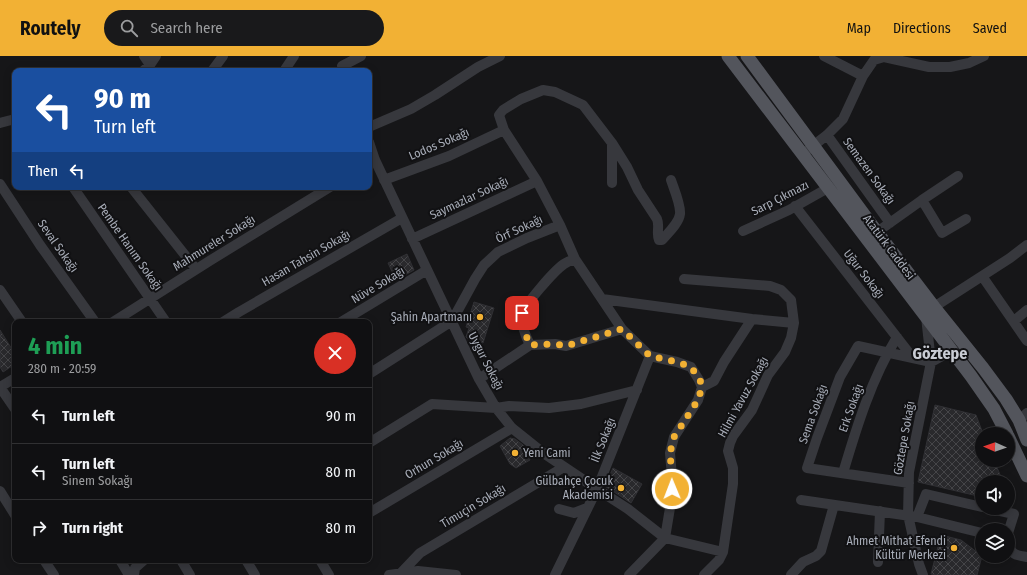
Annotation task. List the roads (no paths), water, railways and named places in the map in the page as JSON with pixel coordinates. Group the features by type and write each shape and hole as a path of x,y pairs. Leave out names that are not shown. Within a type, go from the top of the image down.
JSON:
{"main road":[{"name":"Atatürk Caddesi","path":"728,56 877,232 934,307 984,368 1006,399 1023,416 1027,440"},
{"name":"Atatürk Caddesi","path":"747,56 808,150 828,188 971,376 994,409 1003,427"},
{"name":"Atatürk Caddesi","path":"1015,451 1027,476"}],"street":[{"path":"144,56 147,68"},
{"path":"147,68 156,56"},
{"path":"214,68 223,56"},
{"path":"286,68 294,56"},
{"path":"338,56 342,68 361,56"},
{"path":"372,126 411,109 478,66 500,56"},
{"path":"824,56 863,76"},
{"path":"808,150 827,135 843,119 863,76 874,60 884,57 929,68 950,68 969,63 984,56"},
{"path":"629,575 665,538 672,502 670,453 674,437 698,400 702,387 700,380 691,367 677,362 650,356 622,329 575,259 538,181 504,130 499,115 503,110 521,99 543,90 555,92 584,105 612,143 627,167 638,190 657,219 659,240 662,240 676,224 680,214 679,205 671,180"},
{"path":"0,123 12,121"},
{"name":"Lodos Sokağı","path":"384,180 448,156 504,130"},
{"name":"Semazen Sokağı","path":"827,135 890,223"},
{"path":"612,143 612,183"},
{"name":"Uygur Sokağı","path":"372,162 384,180 479,379 496,408 512,428 542,452 628,509 665,538"},
{"path":"877,232 958,176"},
{"name":"Saymazlar Sokağı","path":"412,239 538,181"},
{"name":"Seval Sokağı","path":"0,184 40,245 93,319"},
{"name":"Sarp Çıkmazı","path":"743,231 828,188"},
{"name":"Pembe Hanım Sokağı","path":"75,190 164,319"},
{"path":"133,190 196,269"},
{"name":"Mahmureler Sokağı","path":"118,319 325,190"},
{"path":"922,200 942,233 966,219"},
{"name":"Uğur Sokağı","path":"795,206 913,358"},
{"name":"Hasan Tahsin Sokağı","path":"228,319 402,218"},
{"name":"Örf Sokağı","path":"452,321 474,279 484,265 498,252 527,238 560,225"},
{"path":"926,317 934,307 1027,245"},
{"path":"530,345 523,328 522,313 526,305 556,271 564,264 575,259"},
{"name":"Nüve Sokağı","path":"346,319 427,270"},
{"path":"982,276 1027,340"},
{"name":"Hilmi Yavuz Sokağı","path":"684,279 770,286 781,290 791,300 794,323 791,338 785,352 768,375 752,410 730,443 728,451 733,468 733,484 723,552 719,560 704,575"},
{"path":"0,290 20,319"},
{"path":"602,299 752,319 794,323"},
{"path":"1014,321 1027,310"},
{"name":"Göztepe Sokağı","path":"923,575 919,564 912,516 909,472 931,362 926,317"},
{"path":"702,387 714,381 724,362 752,319"},
{"path":"372,372 452,321"},
{"path":"479,379 530,345 555,344 566,346 622,329"},
{"name":"Erk Sokağı","path":"843,473 867,397 897,337"},
{"name":"Sema Sokağı","path":"909,483 807,468 840,378 858,346 931,362"},
{"path":"931,362 951,351"},
{"name":"İlk Sokağı","path":"555,575 597,489 650,356"},
{"path":"12,380 0,387 12,405"},
{"path":"372,441 432,404 496,408 509,406 549,408 581,404 636,390"},
{"name":"Orhun Sokağı","path":"372,511 512,428"},
{"name":"Timuçin Sokağı","path":"400,574 420,553 564,467"},
{"path":"0,492 12,510"},
{"path":"912,516 926,494 975,505"},
{"path":"801,500 912,516 975,530"},
{"path":"791,575 803,562 816,556 821,551 834,505"},
{"path":"559,509 574,513 587,508"},
{"path":"878,562 880,511"},
{"path":"665,538 723,552"},
{"path":"1015,555 1027,557"},
{"path":"46,563 54,575"},
{"path":"122,563 129,575"},
{"path":"134,575 135,568 141,563"},
{"path":"183,563 190,575"},
{"path":"248,563 255,575"},
{"path":"322,563 329,575"},
{"path":"389,575 419,573 456,575"}],"place":[{"name":"Şahin Apartmanı","path":"480,317"},
{"name":"Yeni Cami","path":"515,453"},
{"name":"Gülbahçe Çocuk Akademisi","path":"621,488"},
{"name":"Ahmet Mithat Efendi Kültür Merkezi","path":"954,548"}],"district":[{"name":"Göztepe","path":"940,353"}]}
